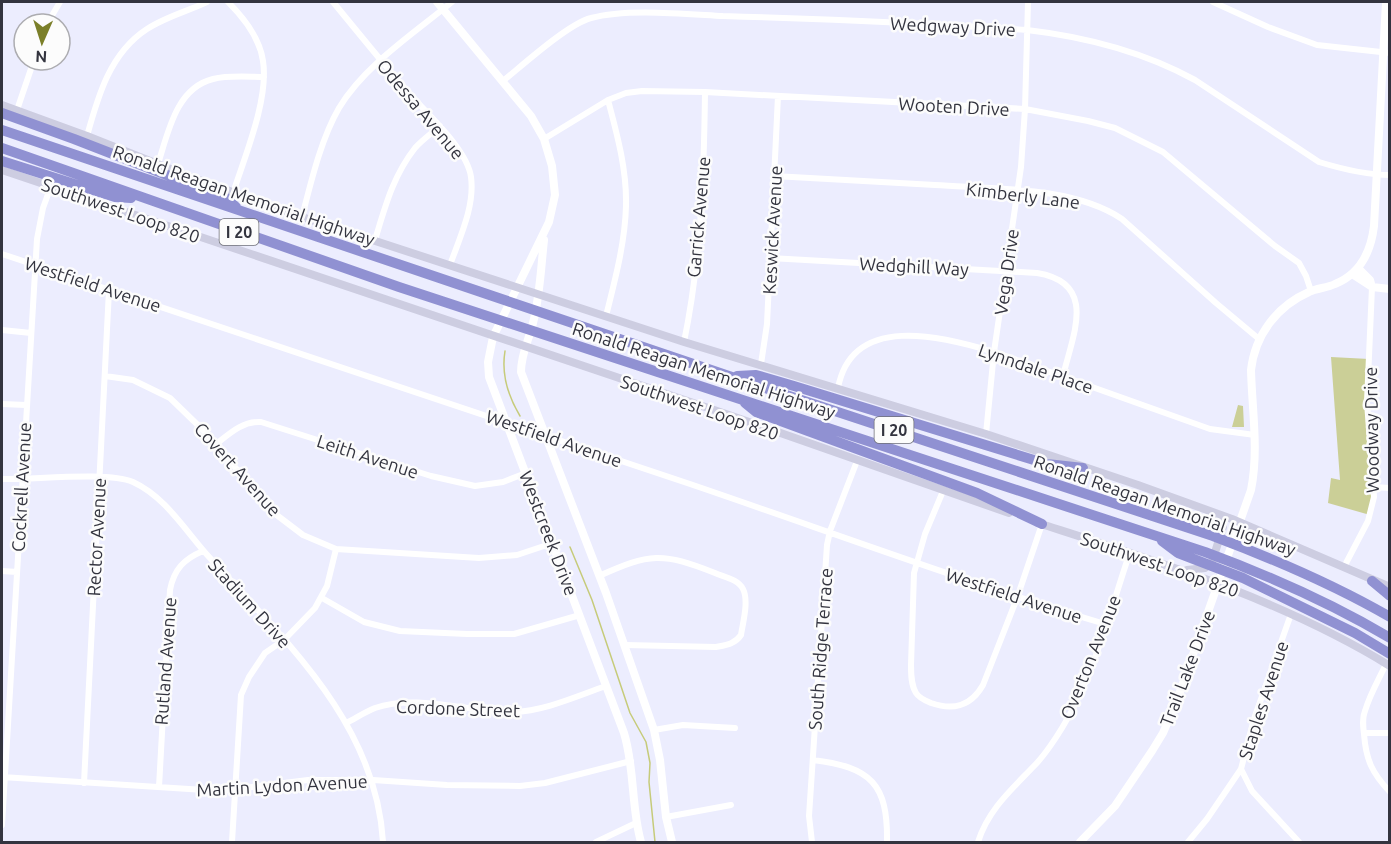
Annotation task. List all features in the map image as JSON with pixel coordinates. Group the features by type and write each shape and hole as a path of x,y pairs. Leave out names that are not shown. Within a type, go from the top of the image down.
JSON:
{"highway":[{"path":"2,113 226,198 243,212"},
{"name":"Ronald Reagan Memorial Highway","path":"2,129 729,376 1213,536 1290,566 1389,617"},
{"name":"Ronald Reagan Memorial Highway","path":"2,148 146,200 477,312 1155,535 1279,581 1339,609 1389,638"},
{"path":"2,161 116,197 146,200"},
{"path":"729,376 756,375 1038,462 1083,468"},
{"path":"741,399 756,412 977,493 1042,524"},
{"path":"1155,535 1178,553 1243,578 1355,633 1388,661"},
{"path":"1372,581 1389,596"}],"main road":[{"path":"2,105 233,193 303,217 684,342 986,434 1216,513 1238,527 1344,567 1389,587"},
{"name":"Southwest Loop 820","path":"2,170 729,415 943,491 1179,569 1220,579 1388,661"},
{"path":"1179,569 1199,569 1208,567 1212,562 1223,527 1216,513"}],"street":[{"path":"87,136 102,88 110,70 126,48 148,28 207,2"},
{"path":"228,2 239,13 255,38 263,60 264,77 259,110 233,193"},
{"name":"Odessa Avenue","path":"333,2 418,105 440,126 464,158 471,178 471,195 467,218 450,265"},
{"name":"Westcreek Drive","path":"437,2 531,116 544,139 552,166 555,195 545,232 533,324 524,347 521,372 625,645 654,730 660,760 666,817 672,843"},
{"path":"303,217 327,136 337,111 360,81 381,61 452,2"},
{"name":"Vega Drive","path":"986,434 994,352 1018,191 1025,109 1028,2"},
{"path":"1213,2 1268,27 1317,45 1386,53"},
{"path":"1386,2 1386,53 1372,240 1366,258 1356,271 1370,280 1372,287 1389,289"},
{"name":"Wedgway Drive","path":"503,81 577,24 607,14 651,13 788,18 1027,30 1107,44 1176,70 1227,99 1319,162 1340,169 1389,175"},
{"path":"17,110 30,72"},
{"path":"158,164 176,110 199,84 219,78 264,77"},
{"name":"Wooten Drive","path":"544,139 608,100 626,93 642,91 705,92 1025,109 1115,128 1154,146 1275,246 1299,263 1311,291"},
{"name":"Garrick Avenue","path":"684,342 692,292 702,193 705,92"},
{"name":"Keswick Avenue","path":"761,364 767,324 778,96"},
{"path":"606,316 618,263 626,205 624,171 608,100"},
{"path":"375,240 387,198 396,178 416,147 440,126"},
{"name":"Kimberly Lane","path":"774,176 1018,191 1078,198 1112,212 1259,339"},
{"name":"Cockrell Avenue","path":"2,825 35,265 37,239 51,186"},
{"name":"Westcreek Drive","path":"545,232 493,337 488,362 489,377 624,733 631,760 636,823 641,843"},
{"name":"Westfield Avenue","path":"2,254 830,531 1017,598 1105,624"},
{"name":"Wedghill Way","path":"771,258 1049,275 1064,281 1074,293 1077,303 1076,319 1063,376"},
{"name":"Trail Lake Drive","path":"1080,843 1115,806 1163,733 1178,700 1255,473 1251,370 1259,339 1280,311 1299,297 1335,284 1356,271"},
{"name":"Woodway Drive","path":"1344,567 1368,521 1374,486 1367,402 1372,287"},
{"name":"Rector Avenue","path":"84,783 109,290"},
{"path":"2,330 31,333"},
{"name":"Lynndale Place","path":"838,388 840,378 850,358 873,341 912,335 945,339 994,352 1210,429 1255,435"},
{"name":"Covert Avenue","path":"105,376 133,380 170,398 206,432 265,503 283,520 303,535 336,549 479,558 518,555 553,543"},
{"path":"2,404 26,405"},
{"name":"Leith Avenue","path":"215,445 240,426 261,422 431,476 475,486 503,482 526,473"},
{"name":"South Ridge Terrace","path":"812,843 810,816 827,545 830,531 857,461"},
{"name":"Stadium Drive","path":"2,480 99,477 126,480 146,490 176,516 203,551 284,639 328,694 346,723 373,780 379,804 383,843"},
{"path":"1374,486 1389,488"},
{"path":"943,491 916,562 911,678 916,694 937,705 966,704 978,694 990,670 1042,524"},
{"path":"232,843 241,695 249,677 265,653 284,639 322,598 336,549"},
{"name":"Rutland Avenue","path":"159,787 172,579 189,557 203,551"},
{"name":"Overton Avenue","path":"978,843 986,822 1001,800 1036,764 1062,728 1086,678 1130,552"},
{"path":"599,576 632,561 667,558 736,581 742,588 745,598 741,635 738,640 723,646 625,645"},
{"path":"2,572 17,572"},
{"path":"322,598 364,622 400,631 507,634 580,615"},
{"name":"Staples Avenue","path":"1188,843 1208,819 1241,769 1254,719 1291,614"},
{"path":"1388,661 1362,720 1365,752 1377,778 1389,792"},
{"path":"2,665 11,666"},
{"name":"Cordone Street","path":"346,723 376,708 406,704 516,712 543,707 606,686"},
{"path":"654,730 683,725 735,728"},
{"path":"1364,733 1389,733"},
{"name":"Martin Lydon Avenue","path":"3,778 235,790 308,780 373,780 447,785 520,786 545,783 631,760"},
{"path":"813,760 835,763 856,770 878,788 883,797 887,819 888,843"},
{"path":"1241,769 1252,791 1298,842"},
{"path":"666,817 730,806"},
{"path":"596,843 636,823"}],"green space":[{"path":"1331,357 1369,359 1367,387 1374,487 1370,515 1328,503 1331,478 1340,480"},
{"path":"1238,405 1243,406 1244,427 1232,427"}],"waterway":[{"path":"505,351 506,385 520,416"},
{"path":"570,547 592,600 630,713 646,742 650,763 649,782 655,842"}]}
